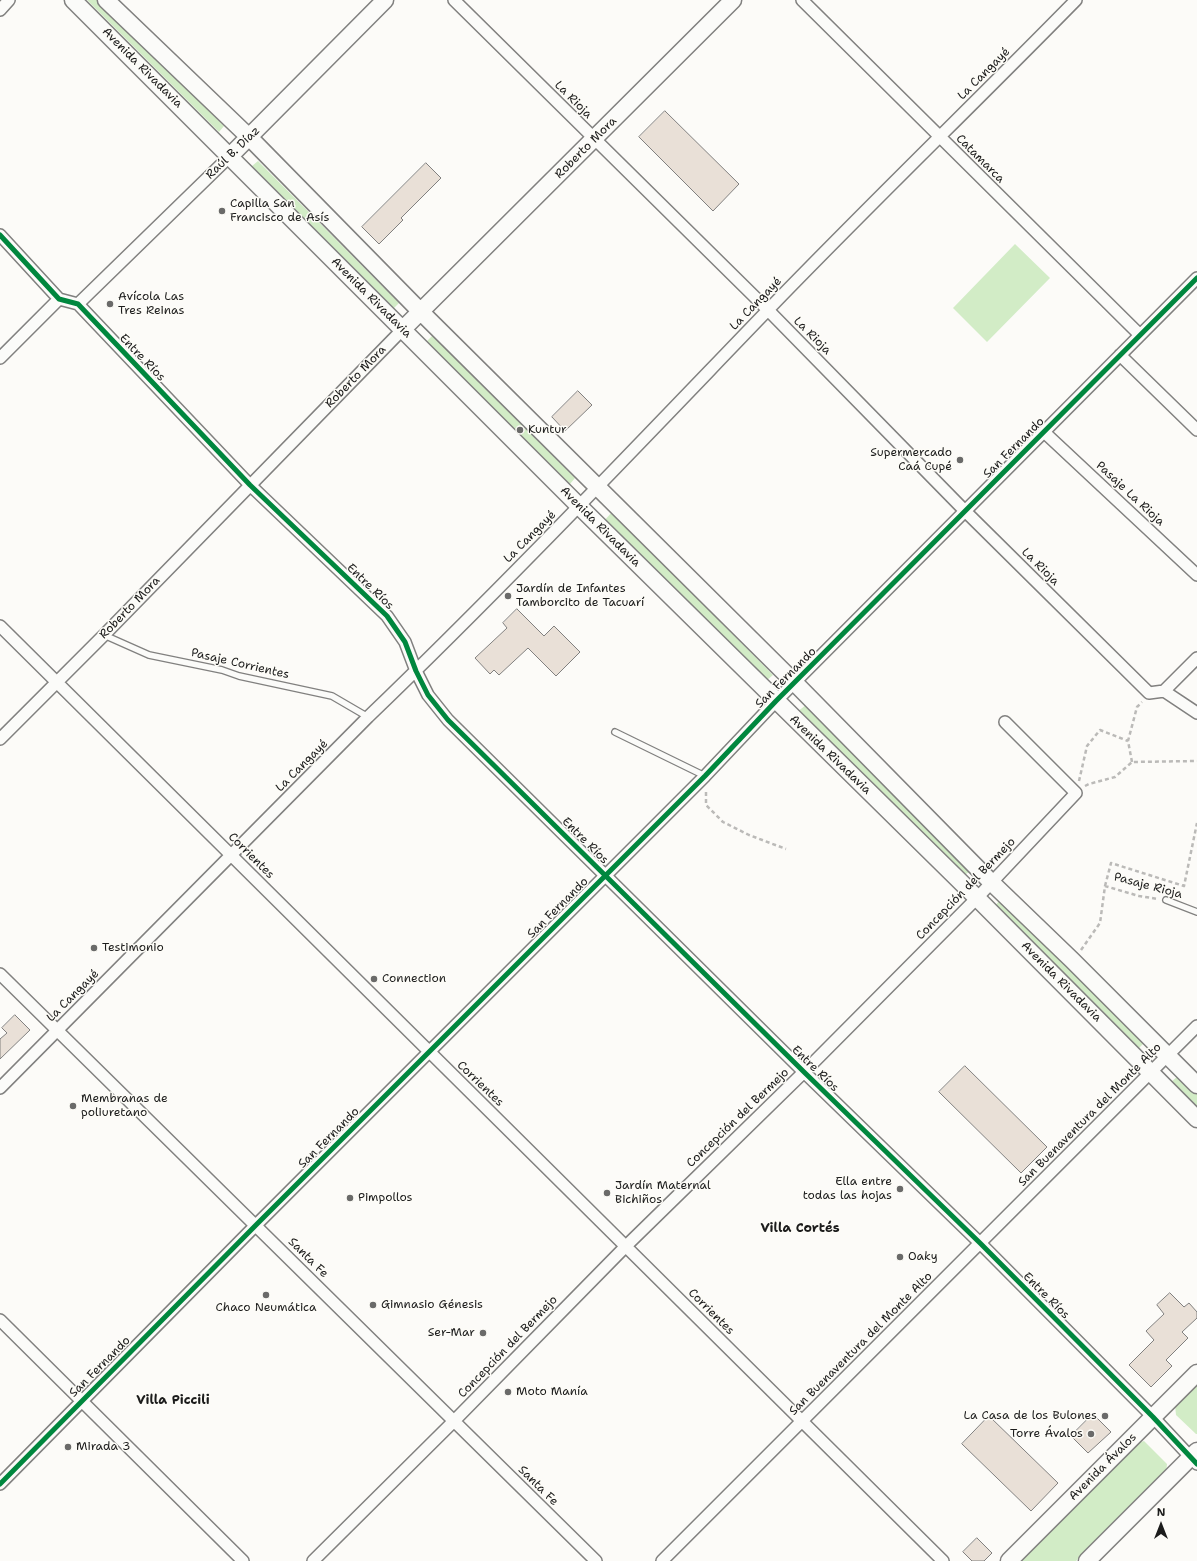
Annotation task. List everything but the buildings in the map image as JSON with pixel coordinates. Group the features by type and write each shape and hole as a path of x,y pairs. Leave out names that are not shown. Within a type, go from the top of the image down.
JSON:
{"street":[{"path":"0,10 9,0"},
{"name":"Avenida Rivadavia","path":"73,0 579,506 977,898 1197,1119"},
{"name":"Avenida Rivadavia","path":"106,0 249,137 421,312 795,683 992,883 1072,960 1197,1085"},
{"name":"Raúl B. Díaz","path":"78,304 230,156 385,0"},
{"name":"La Rioja","path":"454,0 594,140 768,310 965,511 1149,693"},
{"name":"Roberto Mora","path":"0,739 104,635 403,329 733,0"},
{"name":"Catamarca","path":"802,0 1140,335"},
{"name":"La Cangayé","path":"0,1088 416,671 579,506 768,310 1076,0"},
{"path":"0,235 59,299 78,304"},
{"name":"San Fernando","path":"0,1484 81,1400 605,875 706,776 776,701 1196,280"},
{"path":"0,358 59,299"},
{"name":"Entre Ríos","path":"78,304 250,485 387,616 405,642 416,671 428,695 448,720 804,1072 980,1243 1153,1417 1195,1457"},
{"path":"1120,355 1197,430"},
{"name":"Pasaje La Rioja","path":"1044,432 1197,575"},
{"name":"Corrientes","path":"0,626 943,1561"},
{"path":"1149,693 1164,690 1197,658"},
{"path":"1164,690 1197,714"},
{"path":"1005,722 1076,793"},
{"name":"Concepción del Bermejo","path":"313,1561 454,1421 626,1246 804,1072 992,883 1076,793"},
{"name":"Santa Fe","path":"0,974 596,1561"},
{"name":"San Buenaventura del Monte Alto","path":"662,1561 1150,1073 1168,1057 1197,1026"},
{"path":"0,1320 243,1561"},
{"name":"Avenida Ávalos","path":"1009,1561 1197,1373"},
{"path":"1087,1561 1195,1457"}],"lane":[{"name":"Pasaje Corrientes","path":"104,635 149,655 222,670 239,676 332,696 368,718"},
{"path":"615,732 706,776"},
{"name":"Pasaje Rioja","path":"1166,900 1197,912"}],"path":[{"path":"1132,762 1128,741 1137,707 1149,693"},
{"path":"1076,793 1087,746 1100,730 1128,741"},
{"path":"1076,793 1088,784 1115,777 1132,762 1197,761"},
{"path":"706,776 706,805 723,822 749,835 786,849"},
{"path":"1105,886 1111,863 1184,886 1197,823"}],"green space":[{"path":"87,0 98,0 224,126 219,132"},
{"path":"258,161 399,303 394,308 252,166"},
{"path":"1015,244 1050,278 987,342 953,308"},
{"path":"433,335 575,478 570,484 426,342"},
{"path":"612,512 773,675 766,681 604,521"},
{"path":"806,705 970,869 969,872 963,876 797,712"},
{"path":"999,901 1004,902 1146,1041 1138,1049 995,906"},
{"path":"1178,1076 1197,1094 1197,1110 1170,1083"},
{"path":"1197,1382 1196,1434 1176,1415 1175,1405"},
{"path":"1144,1441 1167,1464 1166,1473 1076,1561 1018,1561 1136,1444"}],"cycle path":[{"path":"0,235 59,299 78,304 250,485 387,616 405,642 416,671 428,695 448,720 804,1072 980,1243 1153,1417 1197,1464"},
{"path":"0,1484 256,1225 705,776 776,701 1197,278"}],"place":[{"name":"Capilla San Francisco de Asís","path":"222,211"},
{"name":"Avícola Las Tres Reinas","path":"110,304"},
{"name":"Kuntur","path":"520,430"},
{"name":"Supermercado Caá Cupé","path":"960,460"},
{"name":"Jardín de Infantes Tamborcito de Tacuarí","path":"508,596"},
{"name":"Testimonio","path":"94,948"},
{"name":"Connection","path":"374,979"},
{"name":"Membranas de poliuretano","path":"73,1106"},
{"name":"Ella entre todas las hojas","path":"900,1189"},
{"name":"Jardín Maternal Bichiños","path":"607,1193"},
{"name":"Pimpollos","path":"350,1198"},
{"name":"Oaky","path":"900,1257"},
{"name":"Chaco Neumática","path":"266,1295"},
{"name":"Gimnasio Génesis","path":"373,1305"},
{"name":"Ser-Mar","path":"483,1333"},
{"name":"Moto Manía","path":"508,1392"},
{"name":"La Casa de los Bulones","path":"1105,1416"},
{"name":"Torre Ávalos","path":"1091,1434"},
{"name":"Mirada 3","path":"68,1447"}],"district":[{"name":"Villa Cortés","path":"800,1229"},
{"name":"Villa Piccili","path":"173,1401"}]}
